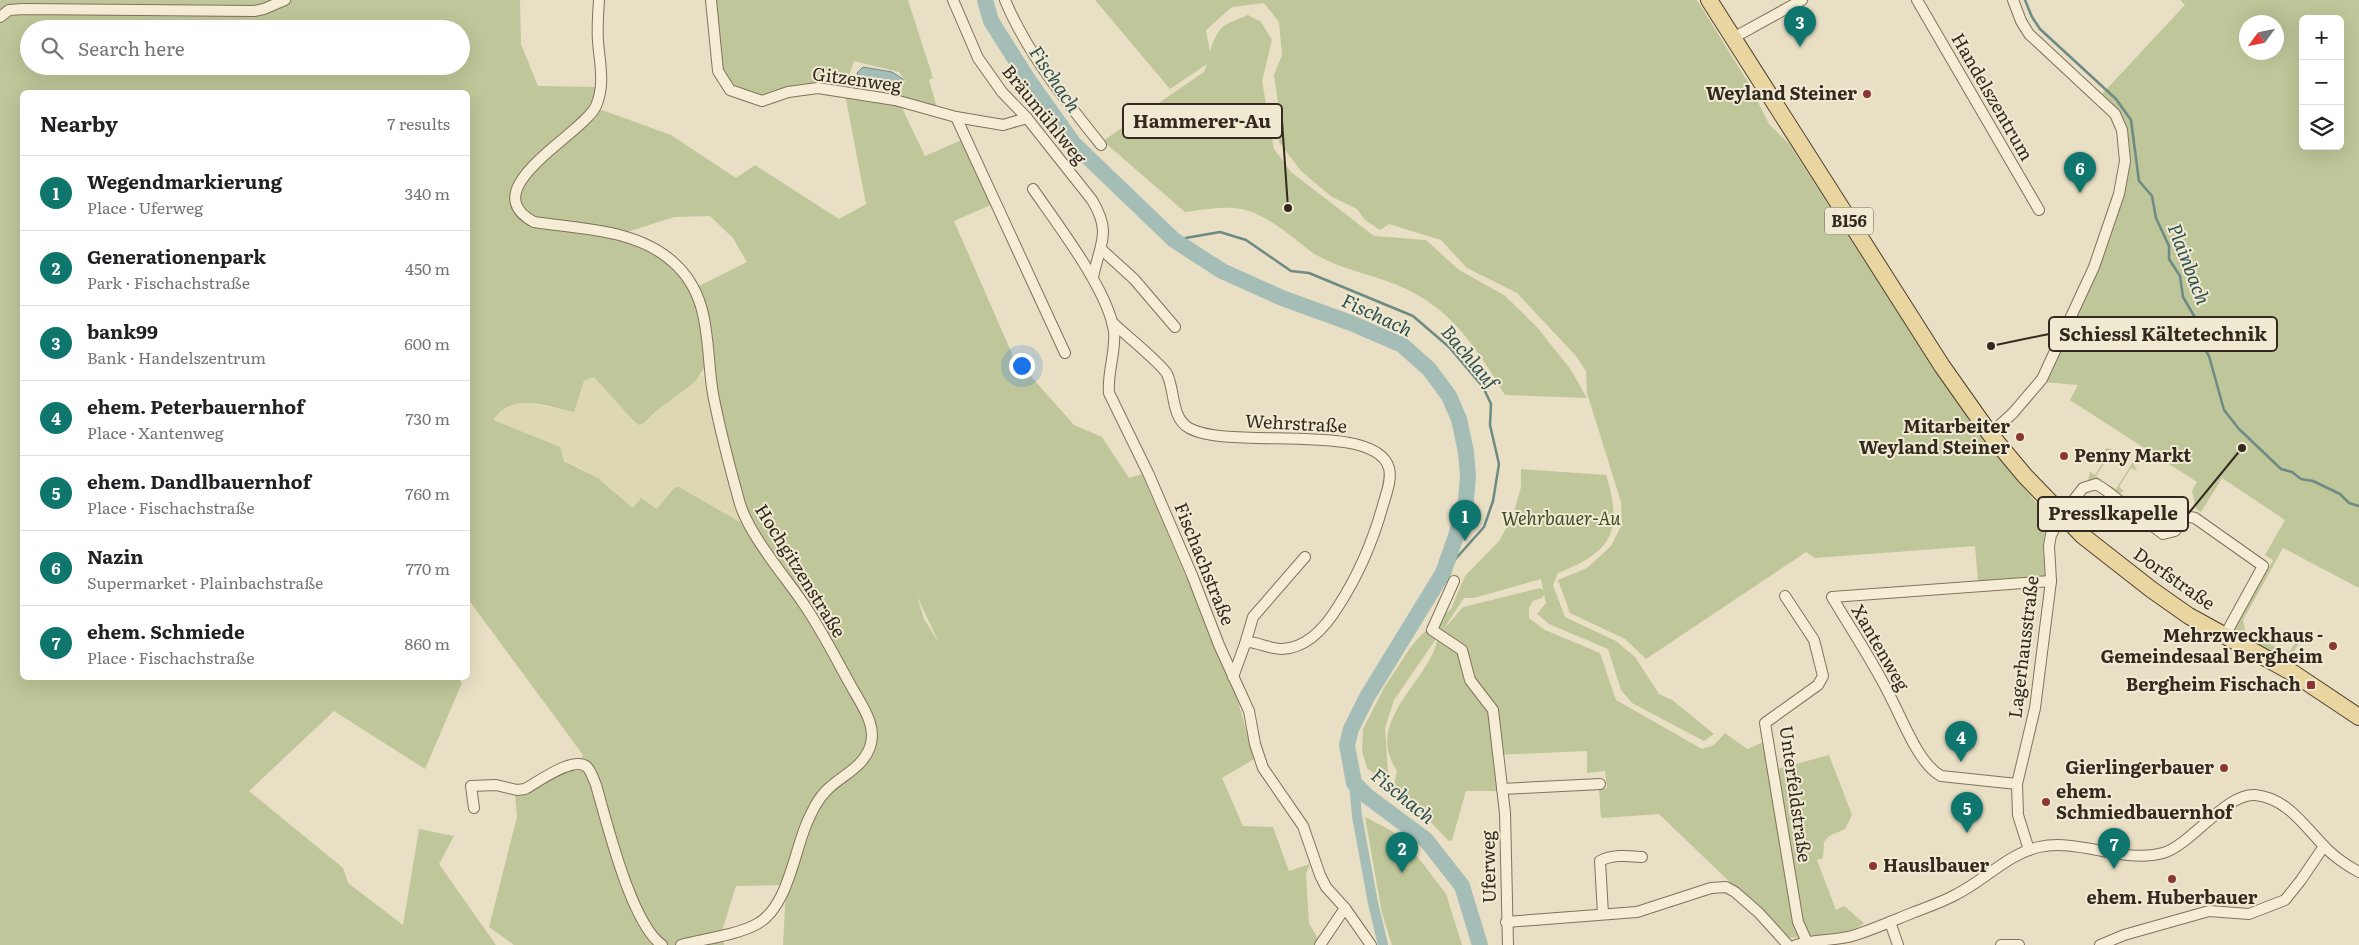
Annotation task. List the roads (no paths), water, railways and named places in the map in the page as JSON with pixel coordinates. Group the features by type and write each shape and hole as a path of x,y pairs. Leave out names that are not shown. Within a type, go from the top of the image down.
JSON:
{"main road":[{"name":"B156","path":"1709,0 1942,366 1992,436"},
{"name":"Dorfstraße","path":"1992,436 2062,515 2107,556 2189,616 2224,637 2293,673 2359,717"}],"street":[{"path":"0,17 9,10 23,9 254,11 285,0"},
{"name":"Hochgitzenstraße","path":"599,0 598,22 602,76 596,106 580,126 543,156 520,181 515,192 517,207 524,217 534,222 616,235 652,247 674,262 695,290 706,320 710,369 719,424 744,514 820,630 865,710 872,732 870,748 862,763 830,788 816,804 805,828 781,897 765,919 745,929 681,945"},
{"name":"Gitzenweg","path":"711,0 718,71 730,90 762,101 804,88 827,89 895,100 956,117 1003,125 1027,118"},
{"name":"Bräumühlweg","path":"954,0 978,58 1002,92 1027,118 1092,200 1099,212 1104,230 1102,249 1093,277"},
{"path":"1005,0 1040,63 1065,100 1101,145"},
{"path":"1733,38 1802,0"},
{"name":"Handelszentrum","path":"1917,0 2039,210"},
{"path":"1992,436 2042,379 2046,371 2094,267 2119,194 2125,161 2122,130 2115,114 2029,34 2013,0"},
{"path":"956,117 1065,353"},
{"name":"Fischachstraße","path":"1033,189 1093,277 1111,322 1114,332 1108,381 1109,393 1167,515 1233,677 1249,711 1255,744 1263,768 1303,826 1326,887 1345,908 1371,945"},
{"path":"1102,249 1134,279 1175,327"},
{"name":"Wehrstraße","path":"1111,322 1163,368 1171,386 1175,406 1186,427 1198,433 1233,437 1341,441 1361,445 1383,458 1389,468 1390,478 1375,534 1348,592 1330,621 1313,636 1297,646 1281,649 1248,642 1245,644"},
{"name":"Lagerhausstraße","path":"2017,784 2022,756 2035,708 2051,581 2049,546 2051,535 2062,515 2083,488 2096,484 2164,534 2175,531 2185,516 2195,518 2263,566 2224,637"},
{"path":"1233,677 1253,617 1305,557"},
{"name":"Uferweg","path":"1454,580 1432,630 1462,650 1470,680 1493,710 1505,814 1508,945"},
{"name":"Xantenweg","path":"2017,784 1941,776 1932,771 1832,597 2051,581"},
{"name":"Unterfeldstraße","path":"1785,596 1814,640 1823,676 1818,685 1765,722 1798,922 1797,944"},
{"path":"474,808 472,786 496,785 518,790 525,789 571,764 581,764 588,768 596,785 635,907 649,932 662,945"},
{"path":"1502,789 1600,784"},
{"path":"2017,784 2018,815 2029,850"},
{"path":"1506,922 1637,912 1711,888 1726,887 1735,892 1797,944 1851,937 1957,894 2029,850 2050,847 2144,856 2164,853 2179,844 2225,807 2252,795 2271,799 2288,809 2324,846 2359,872"},
{"path":"2100,945 2124,935 2209,911 2249,914 2286,900 2324,846"},
{"path":"1603,914 1600,861 1617,856 1642,857"},
{"path":"1320,945 1345,908"},
{"path":"1890,922 1898,945"},
{"path":"2001,945 2019,945"}],"water":[{"path":"863,67 892,72 903,79 903,84 899,86 886,86 865,81 857,73"}],"waterway":[{"name":"Fischach","path":"985,0 991,21 1029,81 1073,143 1174,240 1222,271 1282,298 1351,323 1402,345 1429,369 1449,396 1459,419 1466,452 1468,476 1466,500 1456,536 1443,573 1367,697 1351,729 1347,745 1354,783 1367,796 1426,840 1462,886 1480,945"},
{"name":"Plainbach","path":"2025,0 2032,17 2040,29 2116,99 2131,120 2139,181 2152,196 2156,218 2169,246 2169,259 2180,276 2183,297 2196,319 2199,339 2209,356 2224,410 2239,429 2281,469 2292,472 2301,479 2313,481 2340,494 2349,503 2359,506"},
{"name":"Bachlauf","path":"1174,240 1220,232 1246,240 1291,271 1309,273 1413,316 1449,347 1483,387 1491,404 1490,425 1499,464 1493,501 1484,527 1443,573"},
{"path":"1354,783 1357,816 1373,903 1383,945"}],"place":[{"name":"bank99","path":"1800,47"},
{"name":"Weyland Steiner","path":"1867,94"},
{"name":"Nazin","path":"2080,193"},
{"name":"Hammerer-Au","path":"1288,208"},
{"name":"Schiessl Kältetechnik","path":"1991,346"},
{"name":"Mitarbeiter Weyland Steiner","path":"2020,437"},
{"name":"Presslkapelle","path":"2242,448"},
{"name":"Penny Markt","path":"2064,456"},
{"name":"Wegendmarkierung","path":"1465,541"},
{"name":"Mehrzweckhaus - Gemeindesaal Bergheim","path":"2333,646"},
{"name":"Bergheim Fischach","path":"2311,685"},
{"name":"ehem. Peterbauernhof","path":"1961,762"},
{"name":"Gierlingerbauer","path":"2224,768"},
{"name":"ehem. Schmiedbauernhof","path":"2046,802"},
{"name":"ehem. Dandlbauernhof","path":"1967,833"},
{"name":"Hauslbauer","path":"1873,866"},
{"name":"ehem. Schmiede","path":"2114,869"},
{"name":"Generationenpark","path":"1402,873"},
{"name":"ehem. Huberbauer","path":"2172,879"}],"park label":[{"name":"Wehrbauer-Au","path":"1561,519"}]}
